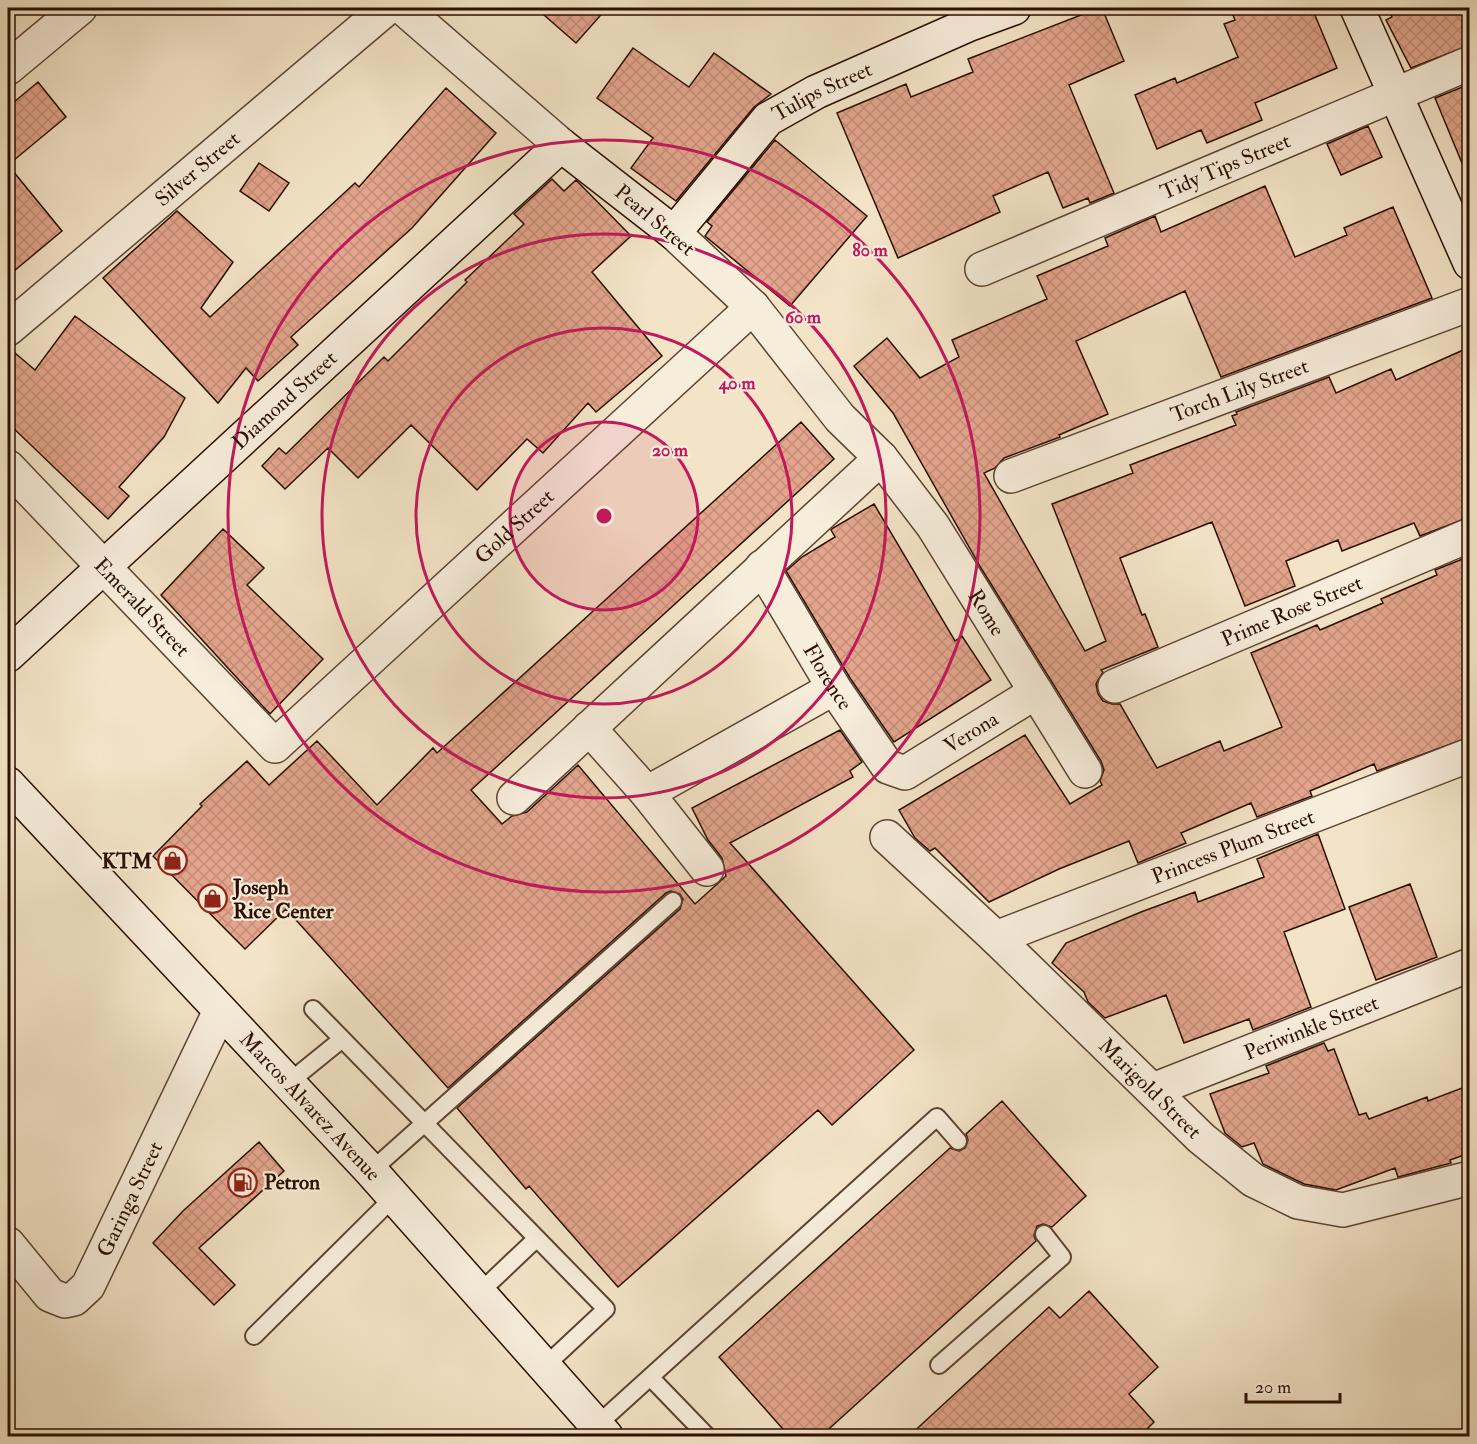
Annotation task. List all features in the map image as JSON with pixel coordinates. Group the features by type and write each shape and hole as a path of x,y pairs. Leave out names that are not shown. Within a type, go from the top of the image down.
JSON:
{"street":[{"path":"8,68 80,8"},
{"name":"Silver Street","path":"8,329 387,8"},
{"name":"Pearl Street","path":"403,8 561,145 674,233 753,307 840,418 881,458"},
{"name":"Tulips Street","path":"674,233 768,119 826,87 970,24 1014,8"},
{"path":"1357,8 1470,263"},
{"name":"Tidy Tips Street","path":"982,269 1394,93 1470,63"},
{"name":"Diamond Street","path":"8,655 561,145"},
{"name":"Torch Lily Street","path":"1011,476 1470,304"},
{"name":"Gold Street","path":"275,746 753,307"},
{"path":"514,798 881,458"},
{"name":"Rome","path":"881,458 933,526 1085,771"},
{"name":"Emerald Street","path":"8,467 275,746"},
{"name":"Prime Rose Street","path":"1115,686 1470,535"},
{"name":"Florence","path":"762,567 834,688 888,767 904,773"},
{"path":"647,793 834,688"},
{"name":"Verona","path":"904,773 1036,692"},
{"path":"589,728 647,793 707,869"},
{"name":"Princess Plum Street","path":"996,938 1470,754"},
{"name":"Marcos Alvarez Avenue","path":"8,784 371,1171 601,1431"},
{"name":"Marigold Street","path":"887,837 996,938 1201,1138 1253,1180 1298,1202 1343,1210 1470,1178"},
{"name":"Periwinkle Street","path":"1153,1090 1470,965"},
{"name":"Garinga Street","path":"8,1244 51,1295 65,1301 81,1294 88,1286 220,1011"}],"lane":[{"path":"371,1171 673,901"},
{"path":"313,1009 422,1124 606,1309 544,1367"},
{"path":"288,1083 340,1040"},
{"path":"601,1431 651,1378 937,1117 958,1141"},
{"path":"254,1336 394,1197"},
{"path":"939,1365 1062,1257 1044,1234"},
{"path":"479,1293 536,1239"},
{"path":"651,1378 707,1437"}],"building":[{"path":"536,8 607,8 576,43"},
{"path":"1102,8 1124,61 1069,85 1114,193 1090,203 1088,198 1063,208 1048,172 993,196 1000,212 898,258 837,113 906,84 911,97 973,72 968,59"},
{"path":"1230,8 1312,8 1337,68 1255,103 1262,120 1207,143 1201,130 1157,149 1135,95 1175,78 1177,83 1238,57 1224,24 1235,20"},
{"path":"1388,8 1470,8 1470,45 1411,68 1386,20 1392,17"},
{"path":"633,48 689,87 714,53 771,94 754,107 676,201 631,168 653,138 597,98"},
{"path":"38,82 66,117 8,165 8,107"},
{"path":"1470,84 1470,180 1469,180 1435,98"},
{"path":"446,88 496,133 412,228 291,337 298,345 258,381 246,368 218,403 103,278 177,211 233,262 201,308 210,317 355,183 359,187"},
{"path":"1368,126 1382,157 1341,175 1327,144"},
{"path":"775,140 867,216 790,306 705,236 712,226 707,222"},
{"path":"259,163 289,183 269,211 240,191"},
{"path":"8,165 62,231 8,276"},
{"path":"552,179 564,191 576,180 631,236 592,272 662,356 596,412 588,403 543,453 527,439 477,490 411,425 358,478 328,448 285,489 262,466 279,448 286,454 384,357 388,361 467,282 465,280 524,224 514,214"},
{"path":"1265,186 1295,257 1347,235 1344,228 1393,207 1432,298 1221,377 1185,291 1076,341 1108,414 1059,435 1060,437 1004,458 995,468 984,473 1085,651 1106,641 1052,504 1133,473 1130,465 1236,425 1232,416 1237,414 1236,412 1329,377 1336,393 1391,369 1396,380 1470,347 1470,517 1420,536 1414,523 1342,551 1338,540 1286,561 1295,586 1245,606 1212,522 1120,558 1142,615 1145,614 1158,647 1101,670 1103,672 1096,684 1098,694 1103,701 1120,704 1157,768 1220,741 1224,751 1282,727 1251,653 1317,625 1320,630 1383,603 1381,599 1437,575 1435,570 1470,556 1470,737 1377,771 1374,764 1310,791 1312,796 1257,817 1251,803 1181,833 1186,843 1138,863 1129,841 1059,869 989,902 935,848 930,851 915,838 899,810 1025,735 1070,804 1102,785 1100,781 1104,770 1101,761 981,568 893,413 854,366 887,338 920,378 959,357 952,340 1047,299 1037,276 1108,246 1105,238 1155,216 1161,232"},
{"path":"75,316 185,398 164,437 119,487 129,496 108,519 8,423 8,347 35,370"},
{"path":"801,422 834,459 471,790 502,824 512,816 527,812 578,765 695,904 726,876 722,858 708,840 692,808 840,730 862,762 850,771 853,777 730,843 914,1050 832,1125 818,1110 618,1287 529,1186 526,1189 457,1108 680,909 683,899 680,894 671,891 666,893 448,1088 286,909 245,949 153,856 202,806 200,804 247,761 269,785 317,741 377,805 433,748 437,753"},
{"path":"874,504 955,641 962,636 991,680 894,742 850,678 786,571 802,557 835,537 831,530 833,528"},
{"path":"223,529 264,568 247,585 323,659 270,714 161,595"},
{"path":"1318,834 1345,909 1284,932 1311,1007 1253,1030 1249,1019 1184,1043 1166,995 1105,1018 1088,1002 1084,992 1052,963 1066,943 1141,912 1195,892 1198,902 1264,877 1257,859"},
{"path":"1410,884 1437,957 1376,980 1349,907"},
{"path":"1324,1043 1328,1051 1334,1049 1359,1115 1366,1113 1369,1119 1427,1097 1428,1101 1470,1085 1470,1153 1450,1160 1451,1163 1398,1177 1395,1168 1336,1190 1304,1184 1263,1164 1254,1143 1242,1147 1225,1133 1210,1094 1269,1073 1266,1066"},
{"path":"1002,1101 1086,1196 1052,1227 1043,1224 1037,1226 1034,1235 1036,1241 820,1437 790,1437 719,1357 950,1148 959,1151 965,1148 968,1140 966,1134"},
{"path":"259,1142 284,1171 199,1248 235,1285 214,1305 153,1243 183,1211"},
{"path":"1089,1291 1158,1367 1129,1394 1154,1422 1139,1437 908,1437 1049,1307 1060,1318"}],"place":[{"name":"KTM","path":"173,861"},
{"name":"Joseph Rice Center","path":"212,899"},
{"name":"Petron","path":"243,1182"}]}
